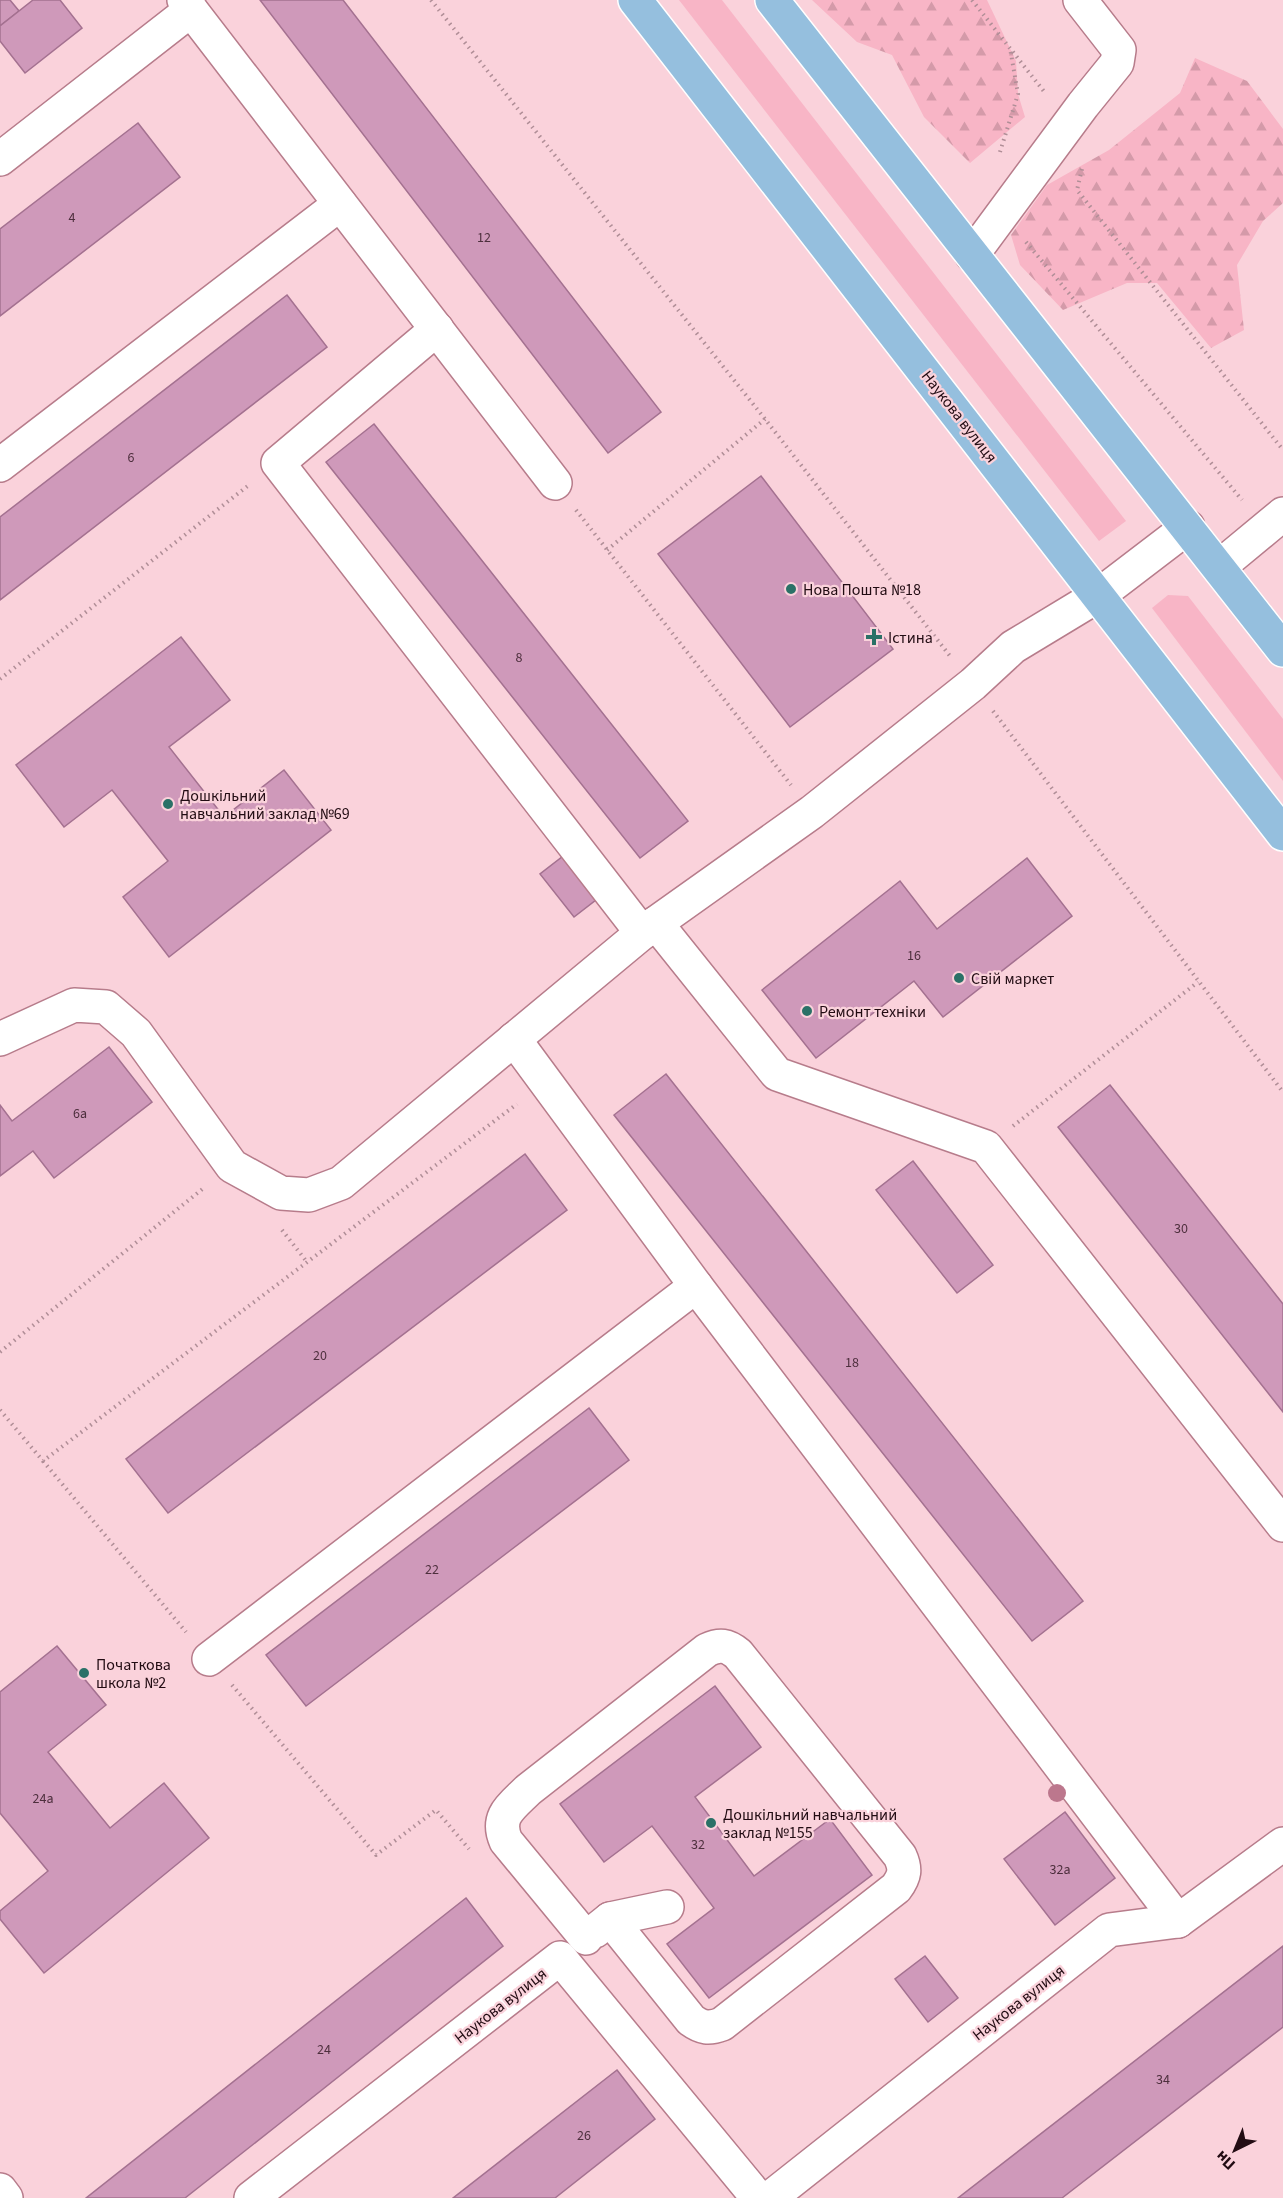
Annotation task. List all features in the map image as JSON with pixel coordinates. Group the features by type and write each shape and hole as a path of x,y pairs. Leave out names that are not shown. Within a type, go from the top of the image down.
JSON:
{"main road":[{"name":"Наукова вулиця","path":"635,0 1283,834"},
{"path":"772,0 1283,650"}],"lane":[{"path":"972,255 1069,123 1117,63 1119,50 1080,0"},
{"path":"0,159 188,5 555,483"},
{"path":"0,465 340,204"},
{"path":"437,329 278,463 649,928 777,1074 986,1147 1283,1525"},
{"path":"1219,567 1274,521"},
{"path":"0,1039 74,1005 106,1007 136,1033 232,1166 280,1193 309,1195 341,1183 649,928 812,812 973,684 1013,647 1099,595 1188,527"},
{"path":"514,1039 696,1286 1178,1921"},
{"path":"209,1659 696,1286"},
{"path":"718,1645 729,1647 738,1654 900,1856 905,1867 904,1878 896,1888 731,2017 712,2028 700,2027 691,2020 598,1929 506,1840 502,1830 502,1820 508,1810 528,1790 707,1650 718,1645"},
{"name":"Наукова вулиця","path":"770,2198 1108,1930 1178,1921 1283,1844"},
{"path":"560,1958 598,1929 667,1906"},
{"name":"Наукова вулиця","path":"251,2198 560,1958 758,2198"},
{"path":"0,2190 6,2198"}],"path":[{"path":"431,0 973,684 1283,1092"},
{"path":"972,0 1069,123 1088,142 1077,190 1283,450"},
{"path":"998,160 1018,94 1010,48"},
{"path":"1003,215 1274,521"},
{"path":"607,550 765,419"},
{"path":"0,679 278,463"},
{"path":"555,483 812,812"},
{"path":"986,1147 1198,982"},
{"path":"43,1461 545,1083"},
{"path":"0,1352 232,1166"},
{"path":"0,1410 376,1855 436,1810 473,1853"}],"green space":[{"path":"679,0 722,0 1126,521 1099,541"},
{"path":"812,0 987,0 1016,61 1018,94 1025,117 970,163 924,117 892,55 857,42"},
{"path":"1195,58 1247,81 1283,129 1283,203 1263,221 1237,265 1244,330 1211,348 1157,283 1127,283 1063,310 1020,265 1011,235 1047,185 1109,150 1180,93"},
{"path":"1168,595 1188,596 1283,719 1283,781 1152,608"}],"building":[{"path":"0,0 10,0 19,11 0,26"},
{"path":"33,0 60,0 82,28 25,73 0,41 0,26"},
{"path":"260,0 343,0 661,412 608,453"},
{"path":"138,123 180,177 0,316 0,229"},
{"path":"287,295 327,347 0,600 0,517"},
{"path":"374,424 688,821 640,858 326,462"},
{"path":"761,476 893,649 790,727 658,554"},
{"name":"Дошкільний навчальний заклад №69","path":"181,637 230,700 169,747 224,817 284,770 331,830 169,957 123,897 168,861 112,790 64,827 16,765"},
{"path":"567,853 601,896 574,917 540,874"},
{"path":"1027,858 1072,916 943,1017 914,981 816,1058 762,990 900,881 937,929"},
{"path":"109,1047 152,1102 54,1178 33,1151 0,1176 0,1105 12,1121"},
{"path":"666,1074 1083,1601 1032,1641 614,1115"},
{"path":"1110,1085 1283,1304 1283,1412 1058,1127"},
{"path":"525,1154 567,1210 168,1513 126,1459"},
{"path":"913,1161 993,1265 957,1293 876,1190"},
{"path":"589,1408 629,1460 306,1706 266,1655"},
{"path":"57,1646 106,1705 48,1752 110,1828 164,1783 209,1838 44,1973 0,1919 0,1911 48,1871 0,1813 0,1692"},
{"path":"715,1686 761,1747 695,1797 754,1876 830,1819 872,1875 709,1998 667,1944 714,1908 652,1826 604,1862 560,1804"},
{"path":"1065,1812 1115,1878 1055,1925 1004,1859"},
{"path":"466,1898 503,1946 279,2124 185,2198 86,2198"},
{"path":"1283,1946 1283,2027 1062,2198 958,2198"},
{"path":"925,1956 958,1998 928,2022 895,1979"},
{"path":"617,2070 655,2119 555,2198 453,2198"}],"place":[{"name":"Нова Пошта №18","path":"791,589"},
{"name":"Істина","path":"874,637"},
{"name":"Дошкільний навчальний заклад №69","path":"168,804"},
{"name":"Свiй маркет","path":"959,978"},
{"name":"Ремонт техніки","path":"807,1011"},
{"name":"Початкова школа №2","path":"84,1673"},
{"name":"Дошкільний навчальний заклад №155","path":"711,1823"}]}
